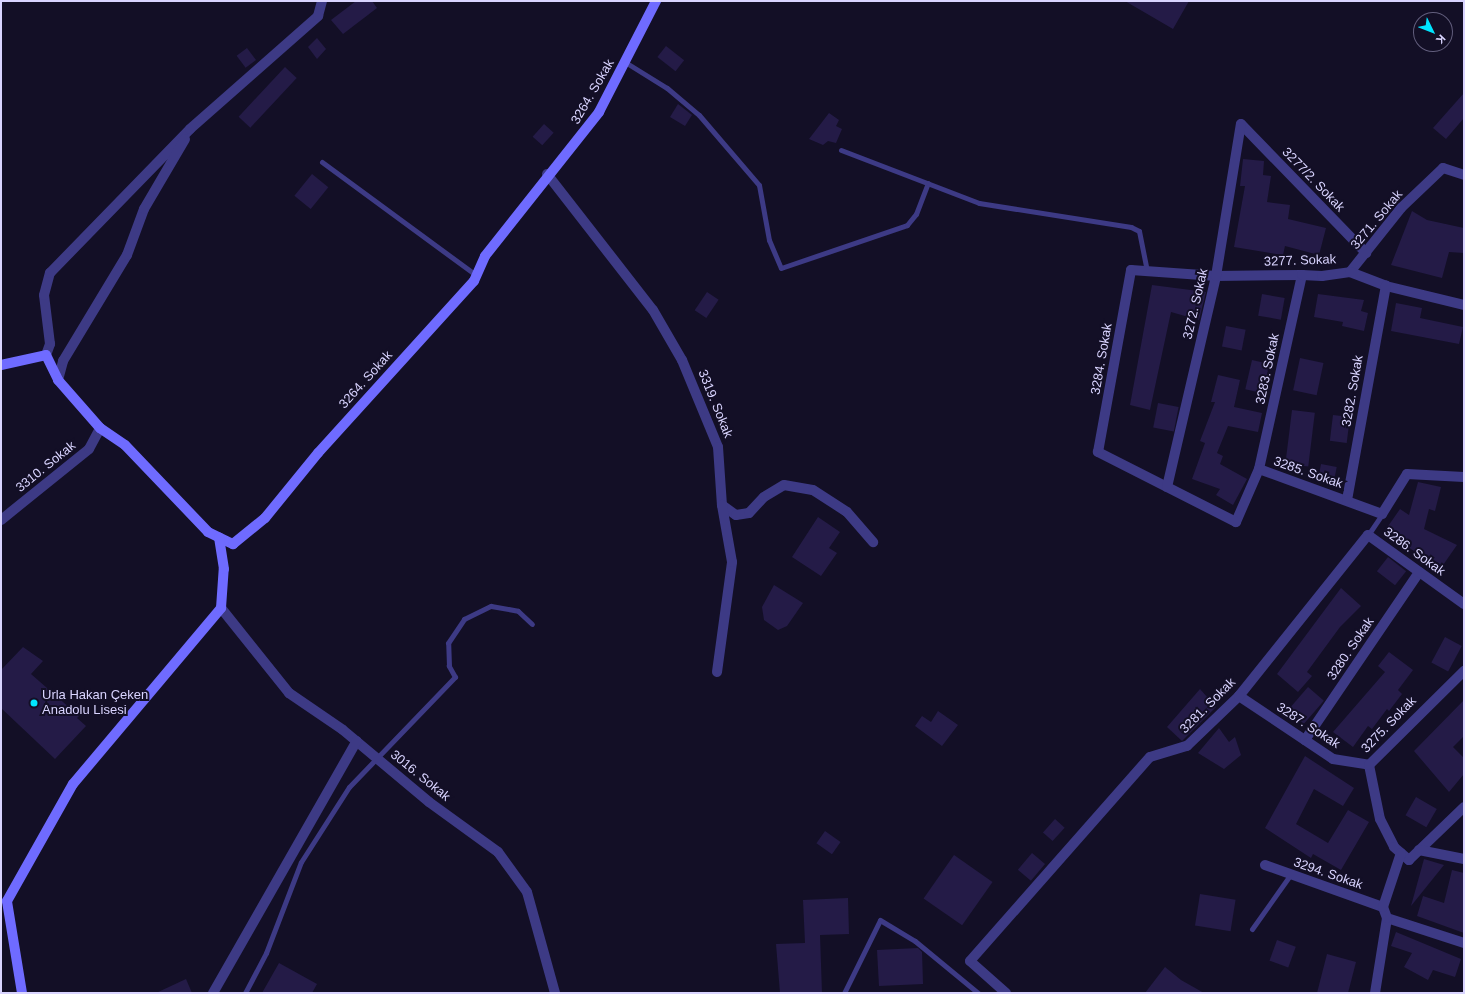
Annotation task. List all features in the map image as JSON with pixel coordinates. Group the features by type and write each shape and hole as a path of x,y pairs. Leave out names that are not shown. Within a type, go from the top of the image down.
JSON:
{"street":[{"path":"1,365 46,355 50,344 44,295 50,273 190,129 318,16 322,1"},
{"name":"3264. Sokak","path":"46,355 58,380 100,428 117,438 208,532 234,544 250,533 476,275 485,256 547,174 580,141 625,62 656,1"},
{"name":"3277/2. Sokak","path":"1241,124 1366,253"},
{"name":"3272. Sokak","path":"1167,487 1216,276 1241,124"},
{"path":"58,380 63,361 127,255 144,209 166,176 190,129"},
{"name":"3271. Sokak","path":"1350,272 1401,208 1442,168 1464,175"},
{"name":"3319. Sokak","path":"547,174 653,310 682,360 718,446 722,505 732,562 717,672"},
{"name":"3277. Sokak","path":"1131,270 1216,276 1302,275 1350,272 1386,286 1464,305"},
{"name":"3284. Sokak","path":"1098,452 1131,270"},
{"name":"3283. Sokak","path":"1259,469 1302,275"},
{"name":"3282. Sokak","path":"1347,500 1386,286"},
{"name":"3310. Sokak","path":"1,520 89,449 100,428"},
{"name":"3285. Sokak","path":"1098,452 1236,522 1259,469 1382,514"},
{"path":"1382,514 1407,474 1464,477"},
{"path":"722,505 736,516 750,513 764,497 784,485 813,490 847,512 872,542"},
{"name":"3286. Sokak","path":"1368,535 1464,604"},
{"name":"3281. Sokak","path":"1006,993 970,961 1150,757 1187,746 1239,696 1368,535"},
{"path":"22,993 7,901 73,784 221,608 224,569 219,537"},
{"name":"3280. Sokak","path":"1305,740 1419,572"},
{"name":"3016. Sokak","path":"221,608 289,693 357,741 429,802 498,852 527,892 556,993"},
{"name":"3275. Sokak","path":"1401,853 1380,819 1369,765 1464,671"},
{"name":"3287. Sokak","path":"1239,696 1333,759 1369,765"},
{"path":"213,993 357,741"},
{"path":"1375,993 1388,918 1383,907 1401,853 1409,860 1464,807"},
{"path":"1419,850 1464,859"},
{"name":"3294. Sokak","path":"1265,865 1383,907"},
{"path":"1388,918 1464,943"}],"lane":[{"path":"625,62 667,88 699,115 759,185 769,240 781,268 907,225 916,214 928,183"},
{"path":"841,150 980,203 1131,226 1139,231 1146,271"},
{"path":"322,162 476,275"},
{"path":"1368,535 1382,514"},
{"path":"245,993 266,953 301,862 349,787 455,677 449,666 448,643 464,619 491,606 518,611 532,624"},
{"path":"1252,929 1291,874"},
{"path":"844,993 880,920 915,941 978,993"}],"building":[{"path":"356,1 372,1 377,8 343,34 331,20"},
{"path":"1125,1 1189,1 1173,29"},
{"path":"317,38 326,49 317,59 308,47"},
{"path":"666,46 684,60 676,71 657,57"},
{"path":"247,48 256,60 246,68 237,56"},
{"path":"285,67 297,78 250,128 239,117"},
{"path":"1464,93 1464,118 1446,139 1433,128"},
{"path":"678,104 692,115 685,126 670,117"},
{"path":"829,113 839,120 836,126 842,129 836,143 828,141 823,145 809,139"},
{"path":"544,124 554,133 542,145 533,137"},
{"path":"1243,159 1264,161 1263,175 1271,176 1267,202 1290,205 1288,219 1326,228 1319,255 1285,246 1283,255 1234,247 1245,186 1240,186"},
{"path":"312,174 328,187 311,209 294,196"},
{"path":"1412,211 1427,220 1464,228 1464,253 1449,252 1442,278 1391,265"},
{"path":"1152,285 1206,292 1199,320 1171,312 1150,410 1130,405"},
{"path":"707,292 719,300 706,318 695,310"},
{"path":"1262,294 1285,298 1281,320 1258,316"},
{"path":"1318,294 1364,300 1361,311 1368,313 1364,331 1342,326 1343,322 1314,317"},
{"path":"1396,303 1422,308 1420,318 1463,327 1459,344 1391,331"},
{"path":"1226,326 1246,330 1242,350 1222,347"},
{"path":"1300,358 1323,363 1317,395 1293,390"},
{"path":"1252,360 1270,364 1263,393 1245,389"},
{"path":"1218,375 1240,380 1234,407 1262,413 1258,432 1228,426 1217,453 1223,456 1220,464 1247,479 1233,505 1216,495 1220,489 1192,479 1205,443 1200,441 1215,402 1211,402"},
{"path":"1158,403 1179,407 1174,432 1153,428"},
{"path":"1292,410 1315,413 1308,466 1285,464"},
{"path":"1333,415 1350,417 1347,443 1330,441"},
{"path":"1321,464 1337,467 1334,483 1318,480"},
{"path":"1418,482 1441,487 1435,511 1429,509 1424,529 1457,545 1441,568 1384,532 1400,509 1409,515"},
{"path":"818,517 840,532 829,548 837,553 821,576 792,557"},
{"path":"1388,557 1406,571 1395,585 1377,571"},
{"path":"774,585 803,603 787,626 778,630 764,620 762,607"},
{"path":"1341,588 1361,606 1340,627 1307,672 1312,676 1298,692 1277,674"},
{"path":"1445,637 1462,646 1448,672 1431,663"},
{"name":"Urla Hakan Çeken Anadolu Lisesi","path":"23,647 43,661 31,674 79,716 77,718 86,726 55,759 1,708 1,670"},
{"path":"1389,652 1413,670 1398,690 1402,694 1389,711 1387,709 1372,729 1368,726 1353,747 1333,732 1385,672 1378,666"},
{"path":"1308,687 1324,701 1304,724 1288,710"},
{"path":"1200,689 1216,707 1182,741 1167,727"},
{"path":"1464,700 1464,736 1453,747 1464,758 1464,774 1449,792 1414,751"},
{"path":"938,711 958,725 942,746 915,726 922,716 931,722"},
{"path":"1219,728 1229,742 1235,737 1241,755 1224,769 1198,753"},
{"path":"1305,756 1354,788 1343,806 1314,789 1296,824 1328,843 1348,810 1369,822 1341,870 1313,854 1311,858 1265,828"},
{"path":"1416,797 1437,809 1426,827 1406,815"},
{"path":"1055,819 1065,828 1053,841 1043,832"},
{"path":"825,831 841,842 832,854 816,843"},
{"path":"1032,853 1045,864 1031,881 1018,870"},
{"path":"954,855 993,882 962,925 924,898"},
{"path":"1424,859 1444,865 1411,906"},
{"path":"1452,870 1464,873 1464,933 1417,916 1423,896 1444,903"},
{"path":"1200,894 1236,900 1231,931 1195,926"},
{"path":"848,898 849,934 820,935 822,993 780,993 776,944 805,943 803,900"},
{"path":"1396,932 1461,959 1455,977 1433,970 1428,980 1404,967 1412,953 1391,946"},
{"path":"1277,940 1296,947 1288,968 1269,961"},
{"path":"918,948 922,952 923,984 879,986 877,950"},
{"path":"1327,954 1356,962 1348,993 1317,993"},
{"path":"279,963 317,984 312,993 262,993"},
{"path":"1165,967 1181,980 1204,993 1145,993"},
{"path":"186,979 192,993 156,993"}],"place":[{"name":"Urla Hakan Çeken Anadolu Lisesi","path":"34,703"}]}
